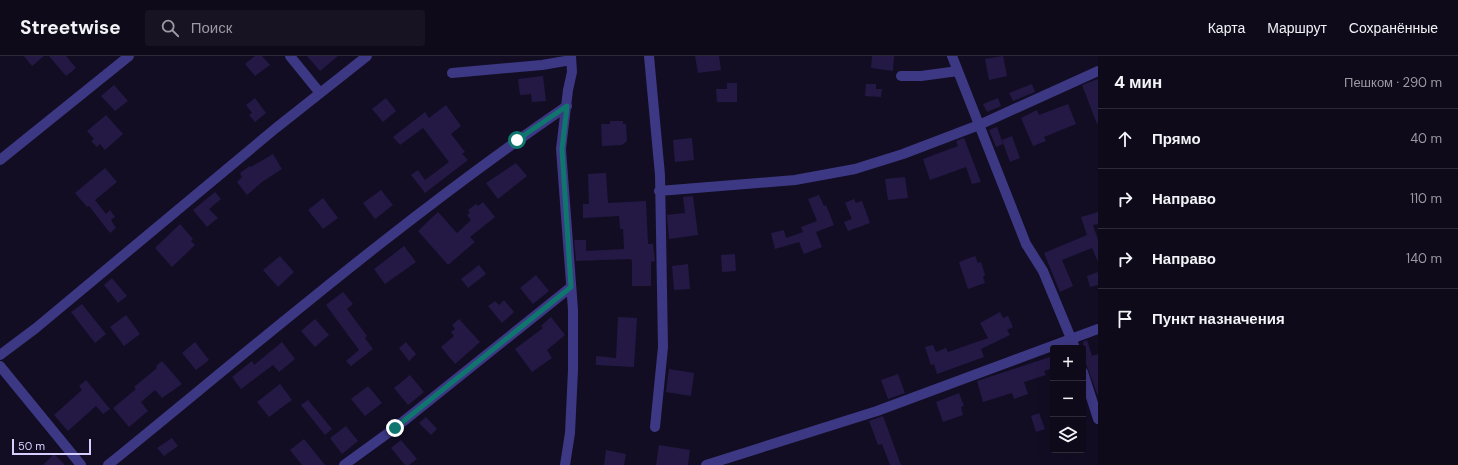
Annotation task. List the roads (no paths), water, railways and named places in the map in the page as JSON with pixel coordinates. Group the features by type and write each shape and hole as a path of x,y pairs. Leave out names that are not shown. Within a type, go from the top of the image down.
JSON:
{"street":[{"path":"0,160 129,56"},
{"path":"290,56 320,93"},
{"path":"0,356 367,56"},
{"path":"649,56 660,175 659,191 663,347 655,427"},
{"path":"952,56 1026,244 1043,271 1074,343"},
{"path":"452,73 542,65 571,58 572,72 562,149 571,287 574,370 570,433 565,465"},
{"path":"901,76 921,76 958,71"},
{"path":"659,191 795,180 855,169 903,154 979,125 1098,71"},
{"path":"108,465 404,225 517,140 567,106"},
{"path":"344,465 395,428 571,287"},
{"path":"706,465 877,411 1074,343 1098,329"},
{"path":"0,366 81,465"},
{"path":"1086,381 1098,419"}]}
